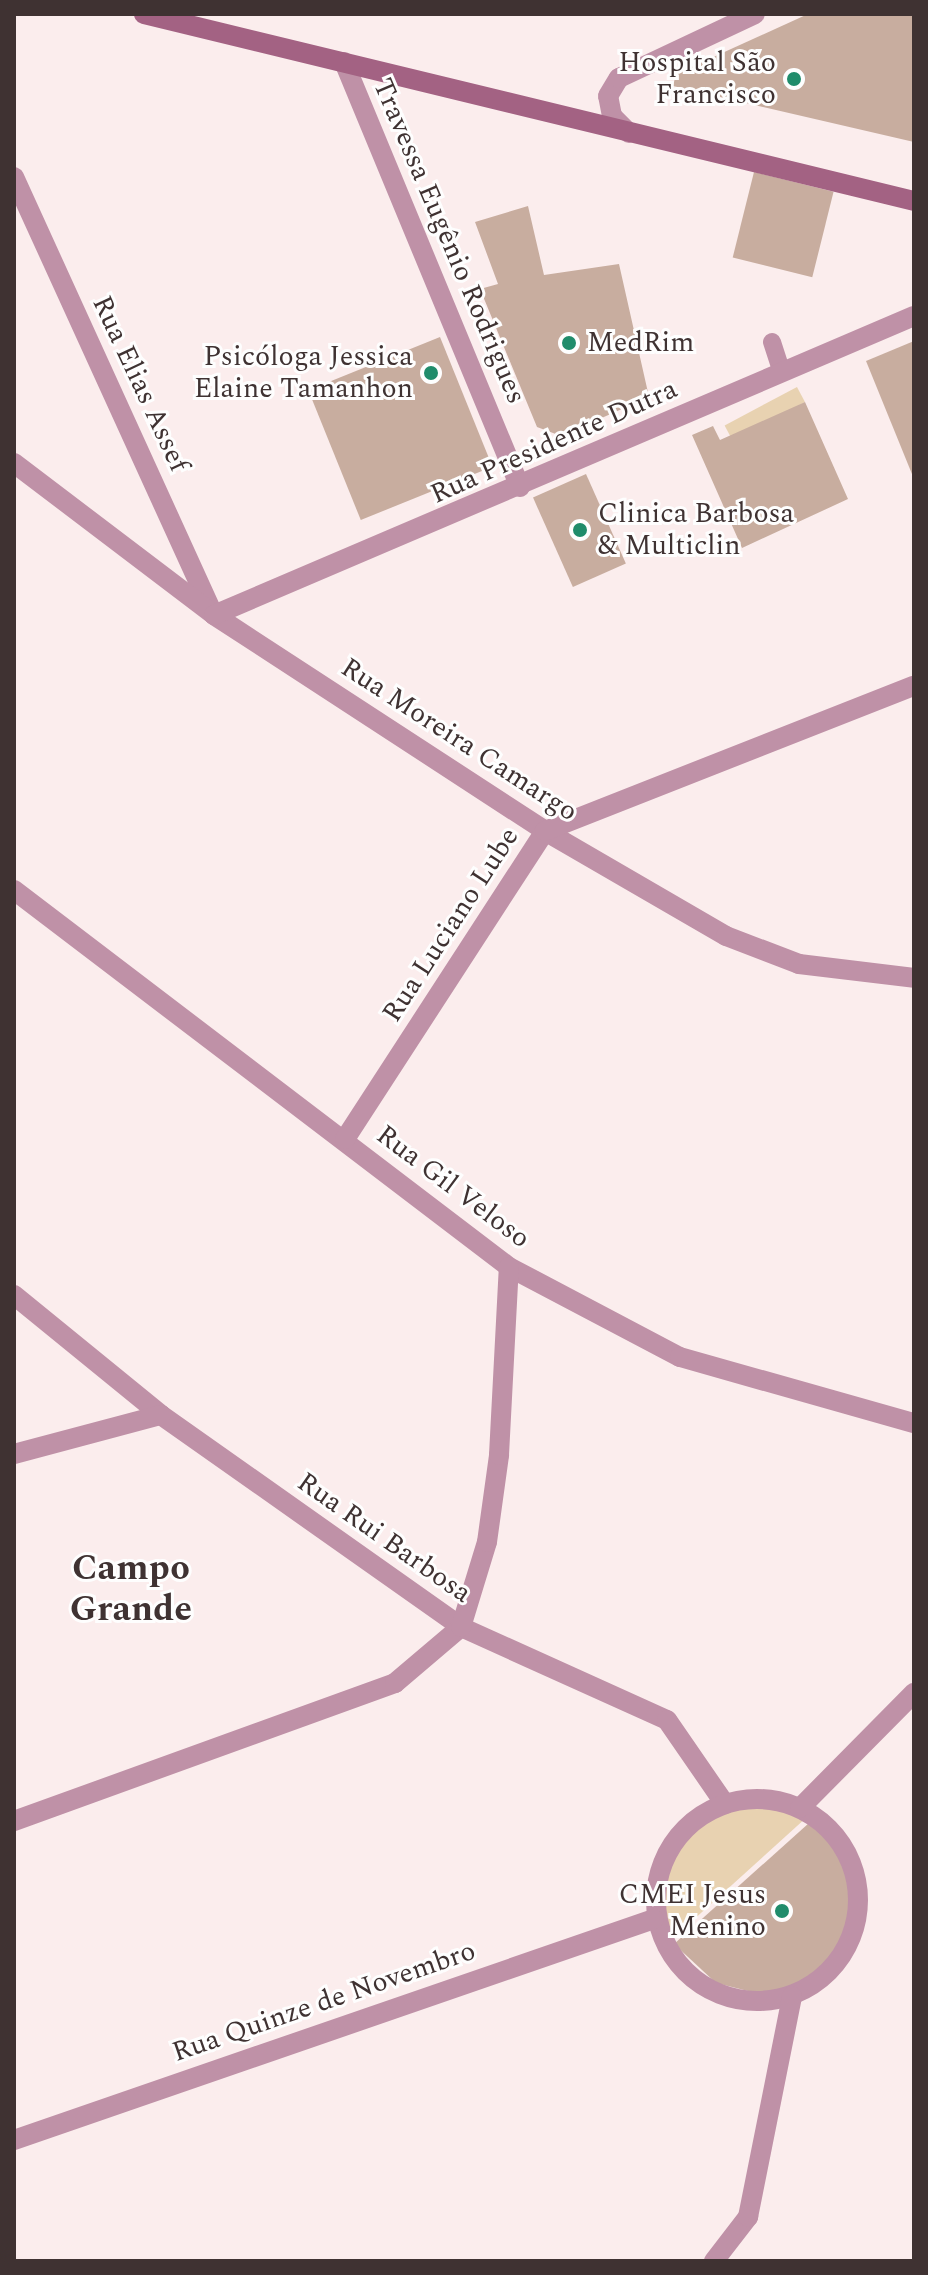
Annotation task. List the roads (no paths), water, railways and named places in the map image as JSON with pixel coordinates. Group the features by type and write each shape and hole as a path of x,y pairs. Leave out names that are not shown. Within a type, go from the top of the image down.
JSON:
{"main road":[{"path":"144,14 629,133 715,158 914,201"}],"street":[{"path":"629,133 612,116 608,96 619,78 755,14"},
{"name":"Travessa Eugênio Rodrigues","path":"344,62 520,487"},
{"name":"Rua Elias Assef","path":"14,177 214,615"},
{"name":"Rua Presidente Dutra","path":"214,615 520,487 914,316"},
{"name":"Rua Moreira Camargo","path":"14,463 214,615 545,831 726,936 799,964 914,978"},
{"name":"Rua Luciano Lube","path":"345,1139 545,831 914,686"},
{"name":"Rua Gil Veloso","path":"14,890 345,1139 509,1267 680,1357 914,1423"},
{"path":"14,1821 395,1683 461,1627 487,1542 499,1455 509,1267"},
{"name":"Rua Rui Barbosa","path":"14,1295 161,1415 461,1627 667,1720 725,1804"},
{"path":"14,1454 161,1415"},
{"path":"800,1808 914,1693"},
{"path":"748,1799 800,1808 841,1845 858,1905 845,1951 792,1996 737,2000 709,1989 666,1945 654,1919 672,1845 725,1804 748,1799"},
{"name":"Rua Quinze de Novembro","path":"14,2140 654,1919"},
{"path":"714,2261 748,2217 792,1996"}],"lane":[{"path":"772,342 782,372"}],"place":[{"name":"Hospital São Francisco","path":"794,79"},
{"name":"MedRim","path":"569,343"},
{"name":"Psicóloga Jessica Elaine Tamanhon","path":"431,373"},
{"name":"Clinica Barbosa & Multiclin","path":"580,530"},
{"name":"CMEI Jesus Menino","path":"782,1911"}],"district":[{"name":"Campo Grande","path":"131,1588"}]}
